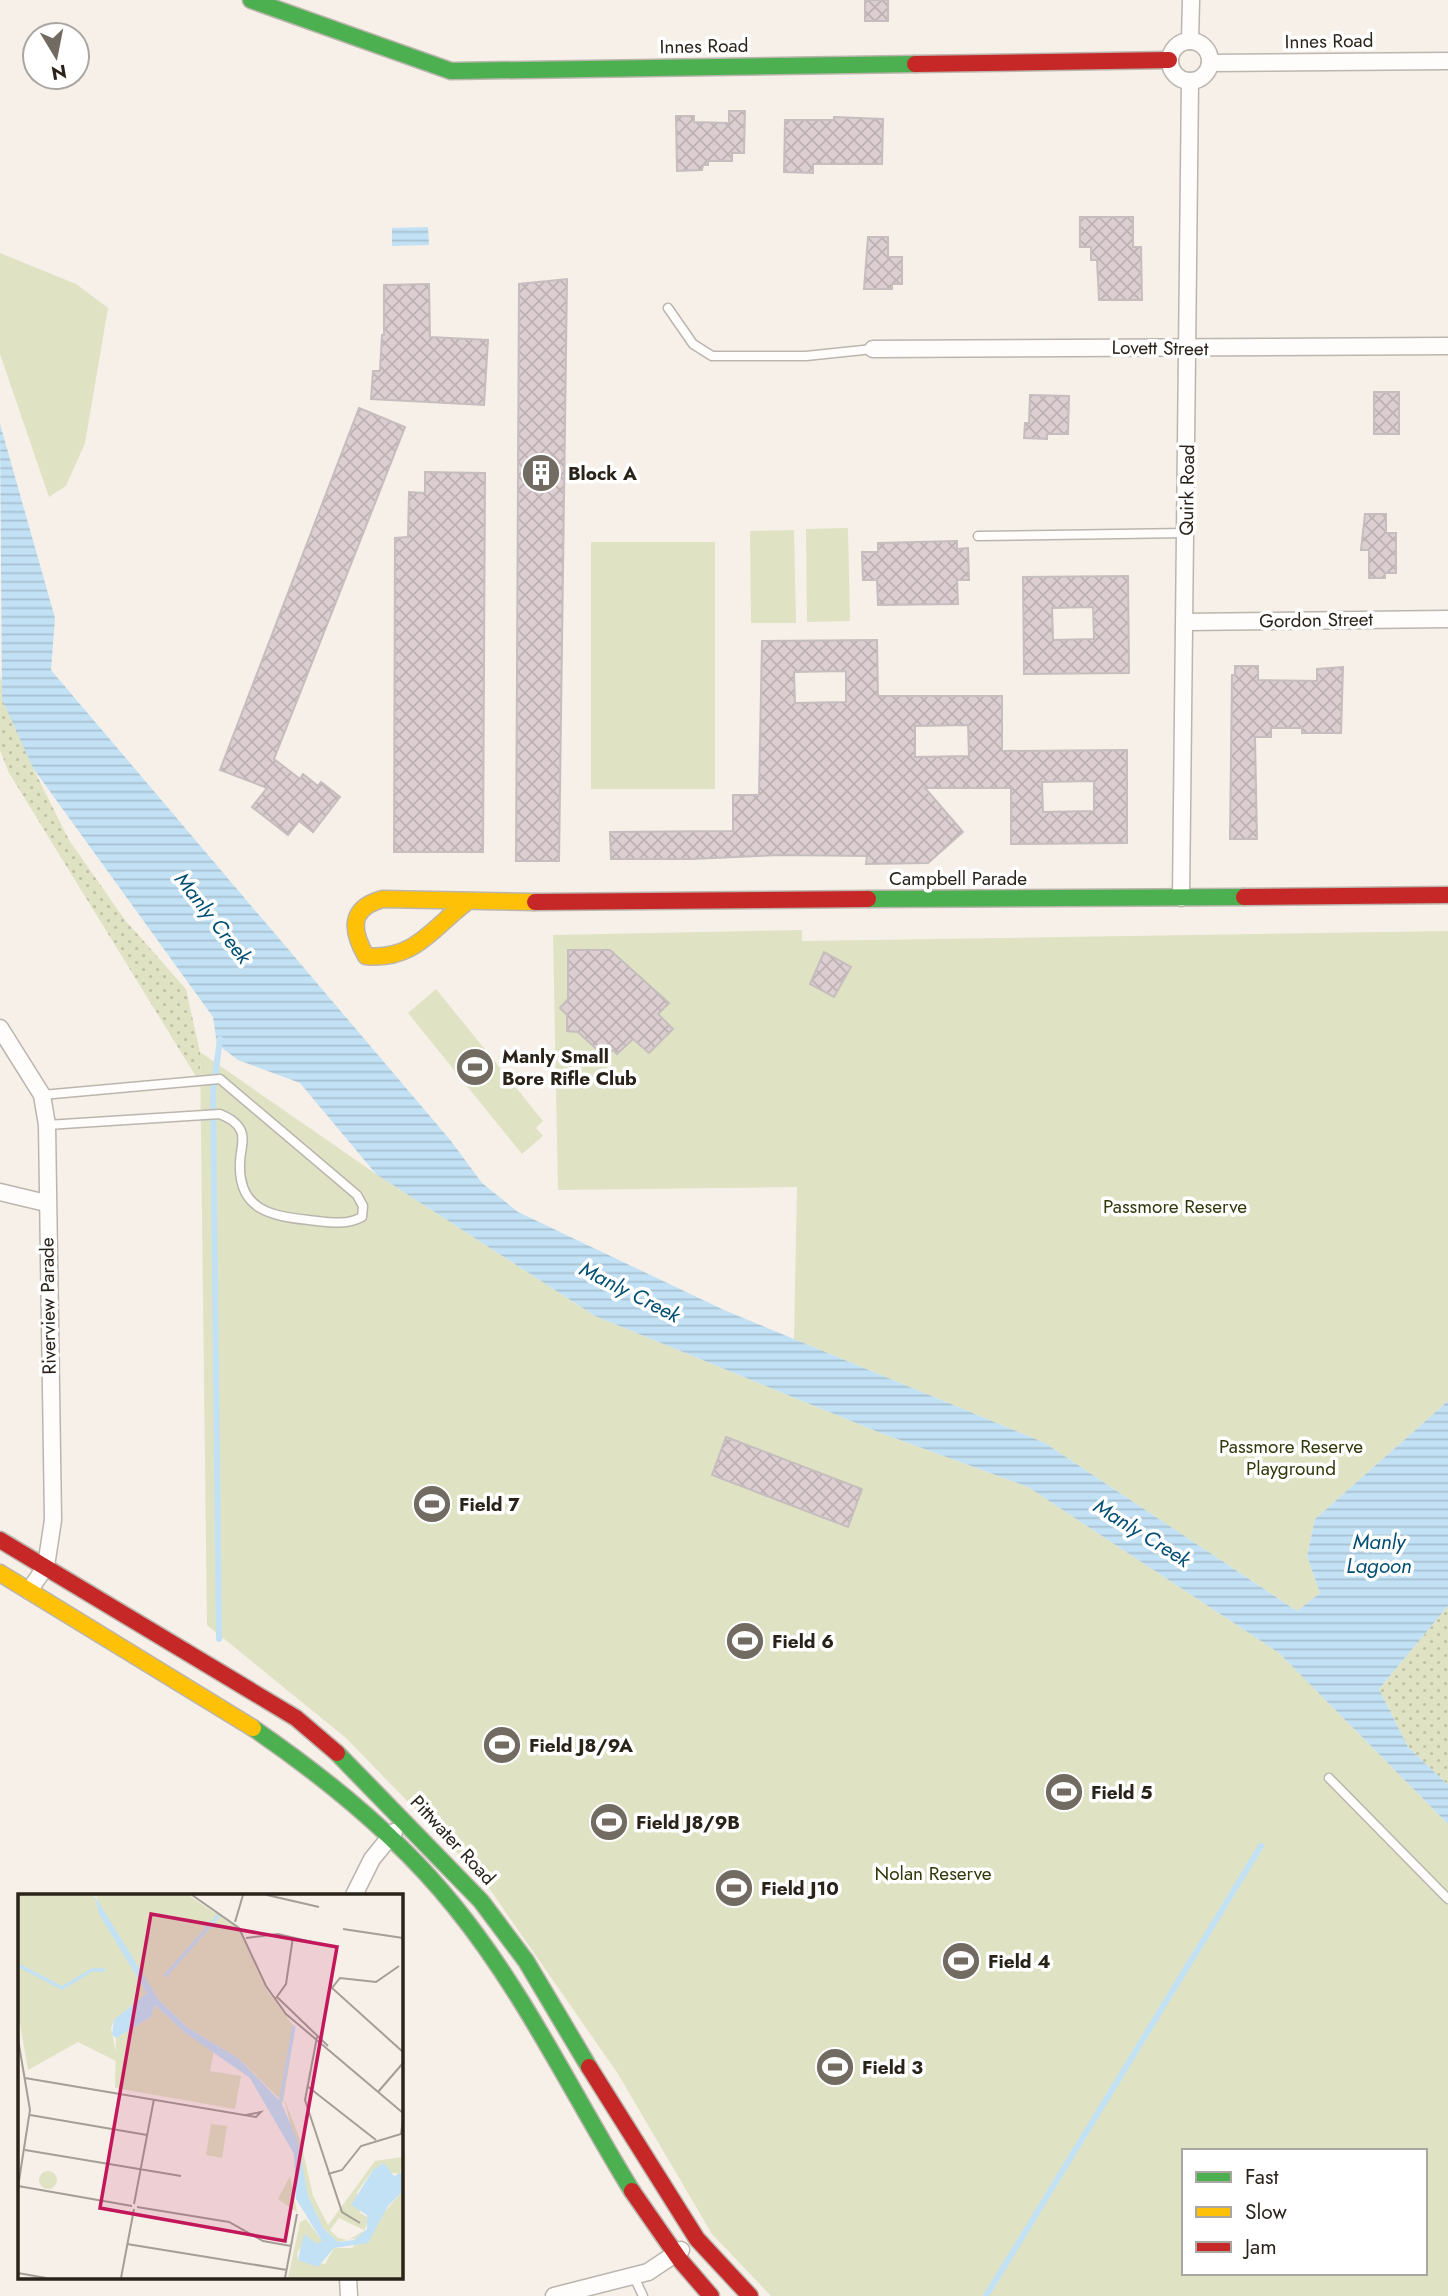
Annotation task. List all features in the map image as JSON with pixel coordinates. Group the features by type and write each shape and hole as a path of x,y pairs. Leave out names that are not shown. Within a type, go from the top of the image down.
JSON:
{"street":[{"name":"Innes Road","path":"251,0 452,71 1169,60"},
{"path":"1190,41 1191,0"},
{"path":"1190,41 1203,45 1210,63 1203,76 1190,81 1177,78 1169,60 1176,46 1190,41"},
{"name":"Innes Road","path":"1210,63 1448,61"},
{"name":"Quirk Road","path":"1181,898 1190,81"},
{"name":"Lovett Street","path":"873,349 1448,346"},
{"name":"Gordon Street","path":"1185,622 1448,619"},
{"name":"Campbell Parade","path":"468,901 396,959 380,960 366,956 355,937 356,918 367,903 383,899 468,901 1448,895"},
{"name":"Riverview Parade","path":"0,1028 41,1095 47,1125 46,1203 53,1520 46,1566 29,1591"},
{"path":"0,1192 46,1203"},
{"name":"Pittwater Road","path":"0,1540 296,1718 356,1769 405,1818 481,1901 526,1961 601,2089 697,2239 750,2296"},
{"path":"0,1573 152,1662 303,1762 390,1837 457,1909 485,1947 619,2170 674,2255 711,2296"},
{"path":"354,1894 372,1859 405,1818"},
{"path":"554,2296 634,2277 697,2239"},
{"path":"348,2278 349,2296"}],"lane":[{"path":"668,308 692,344 712,356 806,356 873,349"},
{"path":"978,536 1186,533"},
{"path":"41,1095 220,1079 357,1195 363,1206 362,1217 350,1223 283,1217 265,1212 249,1199 241,1184 243,1133 235,1122 220,1114 47,1125"},
{"path":"1329,1778 1448,1899"},
{"path":"634,2277 643,2296"}],"green space":[{"path":"0,253 76,284 108,308 85,443 66,486 49,497 0,354"},
{"path":"848,528 850,621 807,622 806,529"},
{"path":"794,530 796,623 751,623 750,531"},
{"path":"591,542 715,542 715,789 591,789"},
{"path":"0,677 33,768 69,840 125,920 186,989 200,1052 200,1083 9,773 0,750"},
{"name":"Passmore Reserve","path":"802,930 802,941 1448,931 1448,1401 1315,1519 1307,1556 1320,1593 1297,1611 1045,1443 794,1339 797,1187 558,1190 553,935"},
{"name":"Manly Small Bore Rifle Club","path":"436,989 543,1121 536,1128 543,1136 522,1154 408,1013"},
{"name":"Nolan Reserve","path":"200,1052 376,1174 595,1316 878,1432 1028,1487 1279,1653 1448,1824 1448,2296 771,2296 712,2234 618,2074 482,1878 346,1738 207,1625"},
{"path":"1448,1606 1448,1785 1408,1747 1379,1689"}],"water":[{"path":"428,227 429,245 392,246 392,228"},
{"name":"Manly Lagoon","path":"0,424 55,618 51,670 451,1141 482,1183 518,1212 724,1310 1045,1443 1297,1611 1320,1593 1307,1556 1315,1519 1448,1401 1448,1606 1379,1689 1408,1747 1448,1785 1448,1824 1279,1653 1028,1487 878,1432 595,1316 376,1174 300,1083 238,1060 217,1044 213,1017 33,768 2,699"}],"building":[{"path":"865,0 888,0 888,21 865,21"},
{"path":"729,111 745,111 744,153 732,153 732,161 708,161 708,165 703,165 702,170 677,171 676,116 694,116 694,122 729,123"},
{"path":"834,117 883,119 882,164 813,164 813,173 784,172 785,120 834,120"},
{"path":"1080,217 1133,217 1133,247 1141,247 1142,300 1099,300 1097,260 1091,260 1091,247 1080,247"},
{"path":"868,237 888,237 888,257 902,257 902,284 892,284 892,289 864,289"},
{"name":"Block A","path":"567,279 559,861 516,861 519,284"},
{"path":"429,284 430,337 488,340 484,405 371,399 373,371 380,371 384,335 384,285"},
{"path":"1374,392 1399,392 1399,434 1374,434"},
{"path":"1030,395 1069,396 1068,434 1047,434 1047,439 1024,438 1025,423 1029,423"},
{"path":"359,408 405,427 274,759 300,779 303,774 318,786 321,782 340,797 313,832 299,821 288,835 252,807 267,788 220,770"},
{"path":"425,472 485,473 483,852 394,852 395,538 408,537 409,492 425,493"},
{"path":"1365,514 1386,514 1386,533 1396,533 1396,573 1385,573 1385,578 1369,578 1369,550 1361,550"},
{"path":"957,541 957,549 968,548 969,580 957,580 958,604 878,605 877,580 863,580 862,552 878,552 878,543"},
{"path":"1128,576 1129,673 1024,674 1023,577","holes":["1093,607 1094,639 1053,640 1052,608"]},
{"path":"877,640 878,696 1002,696 1002,751 1127,750 1127,843 1011,844 1011,788 925,788 963,832 928,863 866,864 867,856 611,859 610,832 733,831 733,795 759,795 762,641","holes":["846,671 846,702 795,703 794,672","968,725 969,756 915,757 915,726","1094,781 1094,811 1043,812 1042,782"]},
{"path":"1235,666 1258,666 1258,680 1317,681 1317,669 1343,667 1341,733 1302,733 1302,728 1271,728 1271,737 1255,737 1257,839 1230,839 1232,675 1235,675"},
{"path":"568,950 610,950 669,1003 658,1014 673,1029 649,1053 633,1039 617,1054 613,1050 605,1057 578,1032 567,1031 567,1015 560,1008 568,999"},
{"path":"824,952 851,967 834,997 810,984"},
{"path":"726,1437 862,1489 848,1527 712,1475"}],"waterway":[{"path":"219,1639 213,1092 220,1039"},
{"path":"986,2296 1261,1846"}],"traffic: fast":[{"path":"251,0 451,71 915,64"},
{"path":"868,899 1244,897"},
{"path":"253,1728 334,1788 386,1833 455,1907 504,1974 632,2191"},
{"path":"337,1753 481,1901 526,1961 589,2067"}],"traffic: slow":[{"path":"468,901 411,948 383,956 366,956 361,946 356,929 359,914 364,908 383,899 535,902"},
{"path":"0,1573 253,1728"}],"traffic: jam":[{"path":"915,64 1169,60"},
{"path":"1244,897 1448,895"},
{"path":"535,902 868,899"},
{"path":"0,1540 296,1718 337,1753"},
{"path":"589,2067 697,2239 750,2296"},
{"path":"632,2191 680,2260 711,2296"}],"place":[{"name":"Block A","path":"541,473"},
{"name":"Manly Small Bore Rifle Club","path":"475,1067"},
{"name":"Field 7","path":"432,1504"},
{"name":"Field 6","path":"745,1641"},
{"name":"Field J8/9A","path":"502,1745"},
{"name":"Field 5","path":"1064,1792"},
{"name":"Field J8/9B","path":"609,1822"},
{"name":"Field J10","path":"734,1888"},
{"name":"Field 4","path":"961,1961"},
{"name":"Field 3","path":"835,2067"}],"water label":[{"name":"Manly Creek","path":"213,918"},
{"name":"Manly Creek","path":"630,1292"},
{"name":"Manly Creek","path":"1142,1533"}],"park label":[{"name":"Passmore Reserve Playground","path":"1291,1457"}]}
